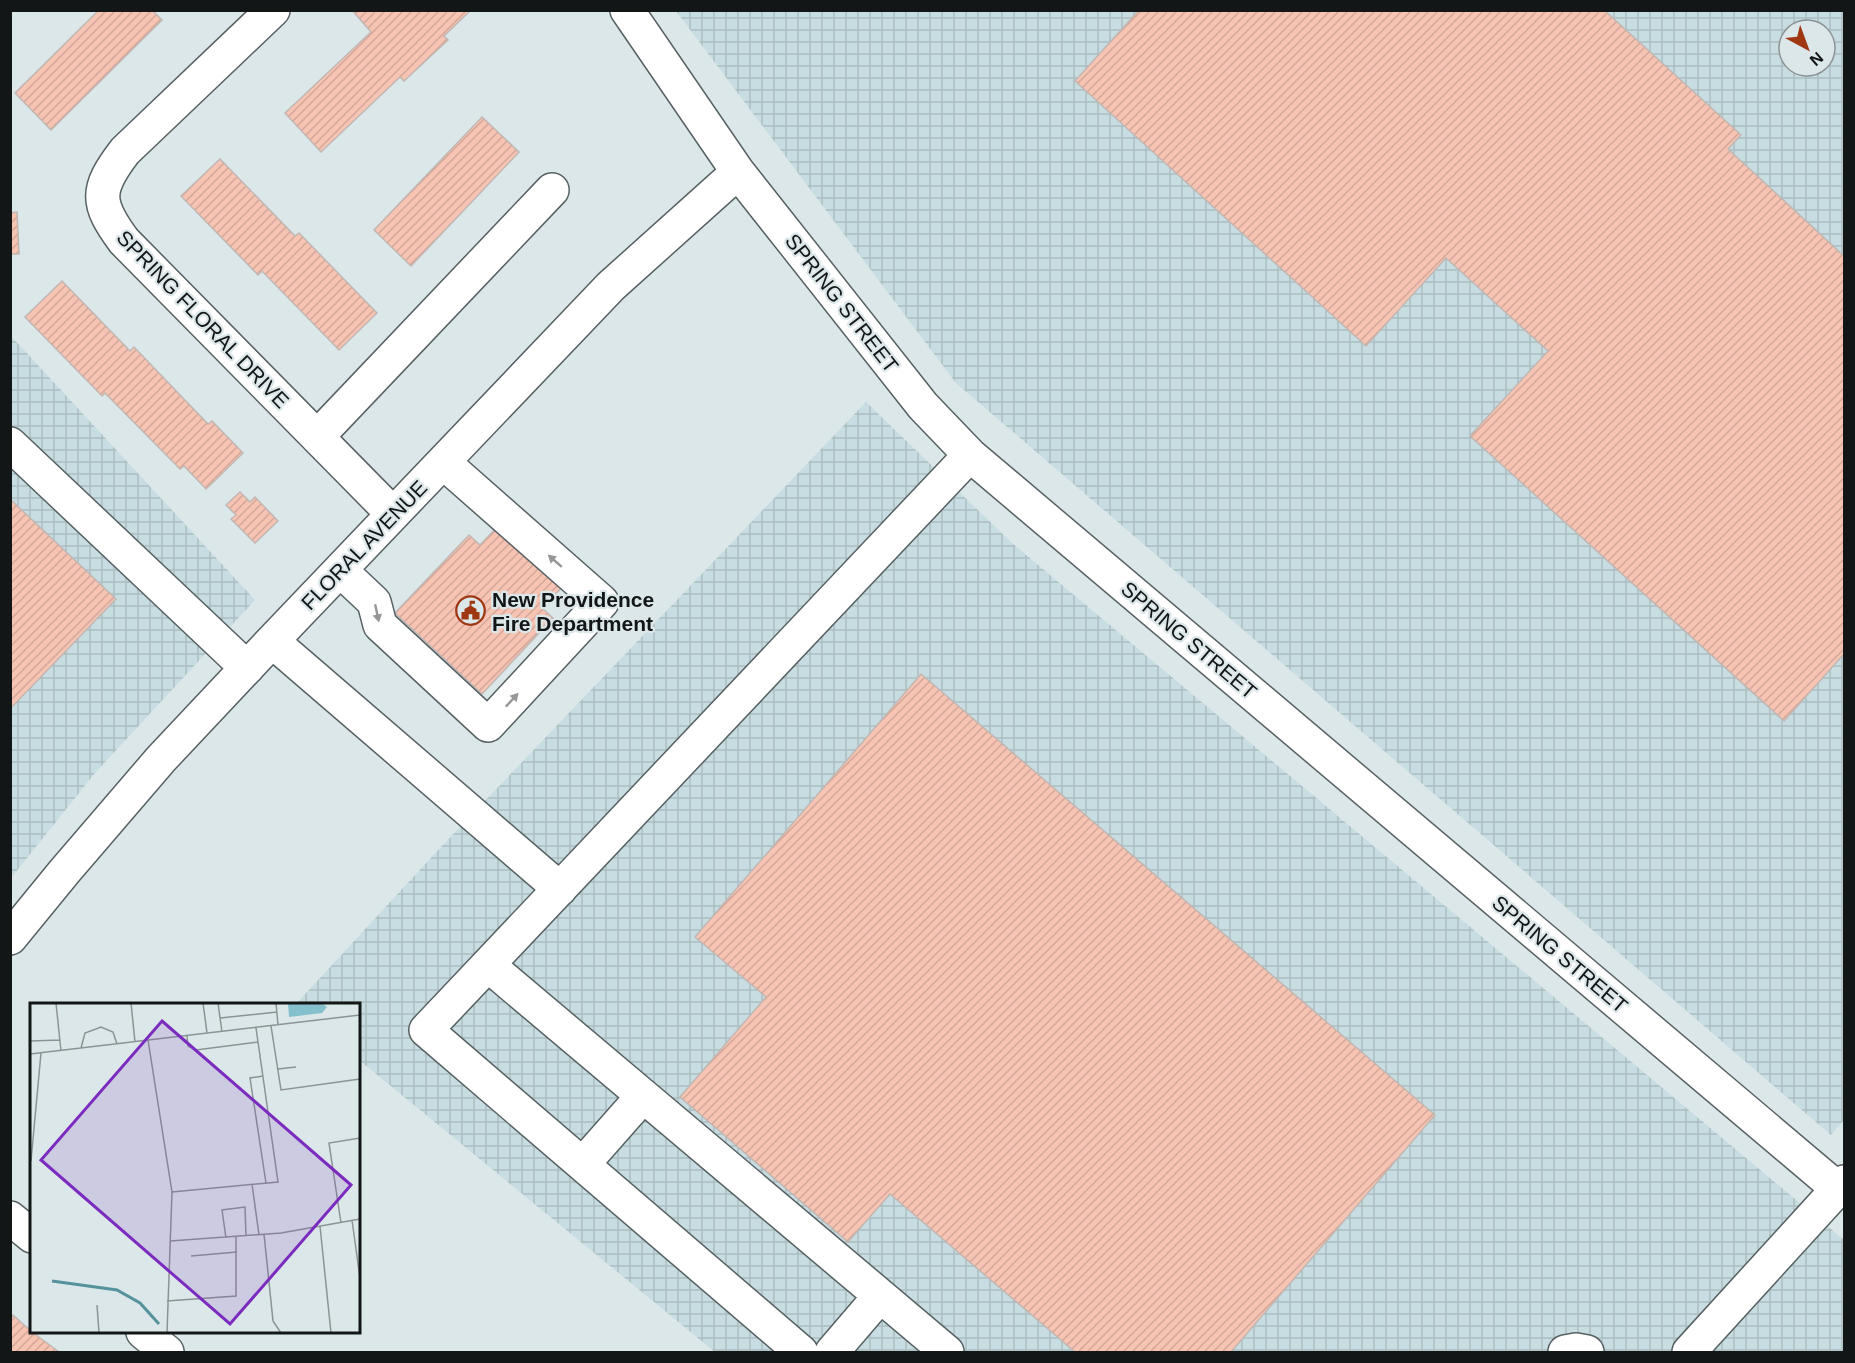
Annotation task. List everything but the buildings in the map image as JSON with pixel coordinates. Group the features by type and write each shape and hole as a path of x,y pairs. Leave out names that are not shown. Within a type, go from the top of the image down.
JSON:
{"street":[{"name":"SPRING FLORAL DRIVE","path":"273,10 124,151 113,166 103,187 103,204 109,221 124,241 393,514"},
{"name":"SPRING STREET","path":"627,10 738,172 923,406 970,455 1841,1185"},
{"name":"FLORAL AVENUE","path":"10,938 161,759 272,641 611,286 738,172"},
{"path":"317,437 552,190"},
{"path":"10,444 247,668"},
{"path":"801,1353 426,1029 970,455"},
{"path":"340,570 374,602 380,626 488,725 602,602 443,462"},
{"path":"272,641 560,889"},
{"path":"488,965 947,1353"},
{"path":"583,1164 643,1096"},
{"path":"1689,1353 1841,1185"},
{"path":"10,1218 30,1234"},
{"path":"832,1353 880,1296"},
{"path":"144,1333 167,1353"},
{"path":"1565,1353 1576,1350 1587,1353"}],"shaded area":[{"path":"676,11 1844,11 1844,1120 1831,1135 956,383"},
{"path":"11,336 255,600 95,773 11,878"},
{"path":"866,402 1013,544 1844,1240 1844,1352 715,1352 360,1061 360,1003 297,1003 441,847"}],"place":[{"name":"New Providence Fire Department","path":"471,611"}]}
